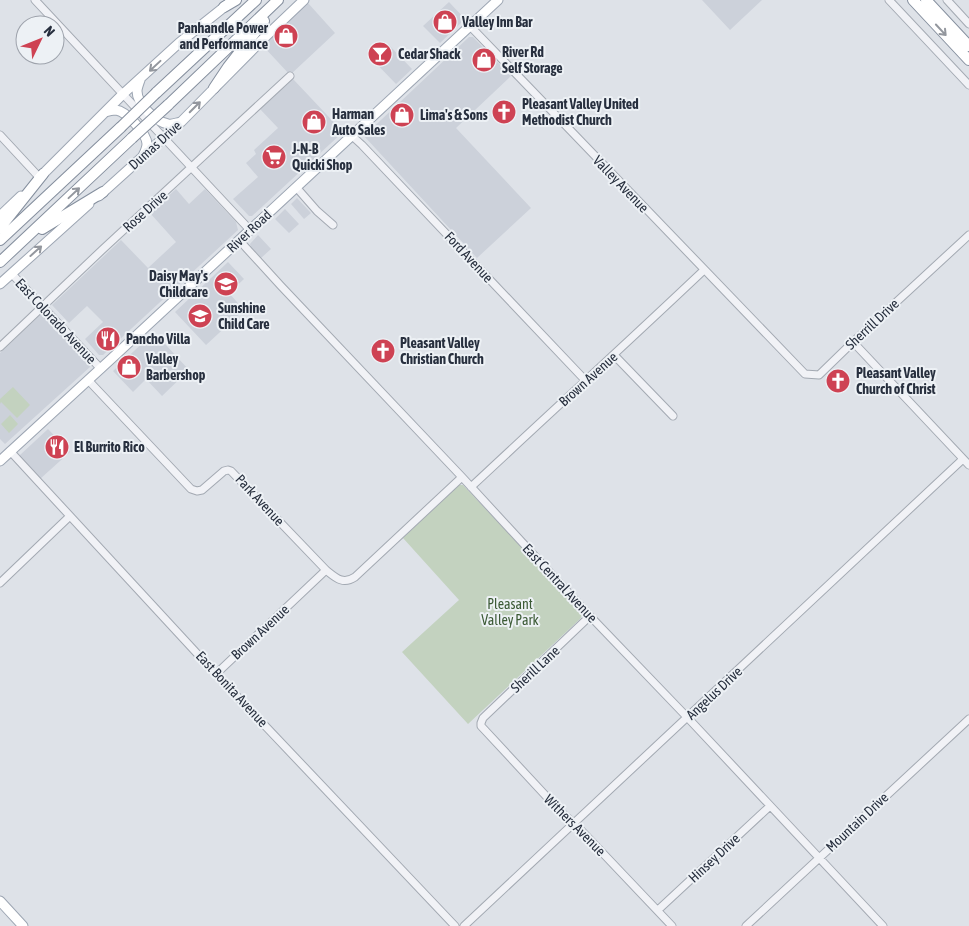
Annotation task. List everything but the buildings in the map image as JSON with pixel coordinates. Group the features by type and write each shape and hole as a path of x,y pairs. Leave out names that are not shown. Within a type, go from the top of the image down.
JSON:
{"highway":[{"path":"228,4 236,0"},
{"path":"0,240 256,0"},
{"path":"214,88 280,0"},
{"path":"0,263 280,0"},
{"path":"913,0 968,53"},
{"path":"926,0 968,53"},
{"path":"0,228 41,176"},
{"path":"0,263 46,226 102,192"}],"main road":[{"name":"Dumas Drive","path":"0,284 164,138 263,38 304,0"},
{"name":"River Road","path":"0,461 498,0"},
{"path":"0,216 123,94 179,43 228,4"},
{"path":"140,80 137,92 139,102 161,122 170,125 181,122"},
{"path":"104,113 110,110 118,110 138,126 145,136 147,145 143,156"},
{"path":"0,901 23,926"}],"street":[{"path":"35,0 250,230"},
{"path":"889,0 969,85"},
{"path":"947,0 969,24"},
{"name":"Valley Avenue","path":"470,26 774,342"},
{"name":"Rose Drive","path":"0,347 290,76"},
{"path":"0,135 41,176"},
{"name":"Ford Avenue","path":"352,135 586,380"},
{"path":"296,187 333,225"},
{"name":"Sherrill Drive","path":"774,342 805,374 819,375 969,235"},
{"name":"East Central Avenue","path":"239,240 883,926"},
{"name":"Brown Avenue","path":"471,487 704,270"},
{"name":"East Colorado Avenue","path":"12,274 101,369"},
{"path":"853,342 969,465"},
{"path":"614,355 673,416"},
{"name":"Park Avenue","path":"88,380 191,489 195,491 201,490 224,471 232,471 326,570 340,580 346,581 355,577 462,476"},
{"name":"East Bonita Avenue","path":"10,451 216,674 455,926"},
{"name":"Angelus Drive","path":"464,926 963,459"},
{"path":"0,583 70,516"},
{"name":"Brown Avenue","path":"216,674 326,570"},
{"name":"Sherill Lane","path":"481,723 483,718 590,616"},
{"name":"Mountain Drive","path":"746,926 969,719"},
{"name":"Withers Avenue","path":"481,723 483,729 559,810 574,823 672,926"},
{"name":"Hinsey Drive","path":"658,910 770,806"}],"shaded area":[{"path":"702,0 762,0 730,30"},
{"path":"449,2 465,19 440,43 423,26"},
{"path":"308,3 335,33 290,75 263,46"},
{"path":"469,37 473,37 511,76 456,128 531,208 477,258 364,136"},
{"path":"380,43 384,47 388,44 412,69 396,84 367,54"},
{"path":"293,79 343,132 252,216 249,216 233,199 258,177 246,163 256,154 254,150 278,128 260,109"},
{"path":"176,189 189,204 205,189 236,222 238,230 103,355 99,355 85,339 103,322 87,306 69,323 52,305 121,240 148,268 176,242 150,213"},
{"path":"297,198 311,213 304,219 291,204"},
{"path":"285,209 299,224 289,233 275,219"},
{"path":"258,235 271,249 261,258 250,244"},
{"path":"228,262 244,279 229,293 244,310 206,345 175,312"},
{"path":"40,315 44,315 90,367 5,444 0,439 0,353"},
{"path":"154,332 189,370 162,396 146,379 133,392 113,371"},
{"path":"48,429 70,452 40,479 20,455"}],"green space":[{"path":"13,387 30,405 17,418 1,402 0,404 0,399"},
{"path":"10,415 18,424 9,433 1,424"},
{"name":"Pleasant Valley Park","path":"459,485 463,485 580,609 582,614 580,619 468,724 402,652 459,600 403,538"}],"place":[{"name":"Valley Inn Bar","path":"445,22"},
{"name":"Panhandle Power and Performance","path":"286,36"},
{"name":"Cedar Shack","path":"380,54"},
{"name":"River Rd Self Storage","path":"484,60"},
{"name":"Pleasant Valley United Methodist Church","path":"504,112"},
{"name":"Lima's & Sons","path":"402,115"},
{"name":"Harman Auto Sales","path":"314,122"},
{"name":"J-N-B Quicki Shop","path":"274,157"},
{"name":"Daisy May's Childcare","path":"226,284"},
{"name":"Sunshine Child Care","path":"200,316"},
{"name":"Pancho Villa","path":"108,339"},
{"name":"Pleasant Valley Christian Church","path":"383,351"},
{"name":"Valley Barbershop","path":"129,367"},
{"name":"Pleasant Valley Church of Christ","path":"838,381"},
{"name":"El Burrito Rico","path":"57,447"}]}
